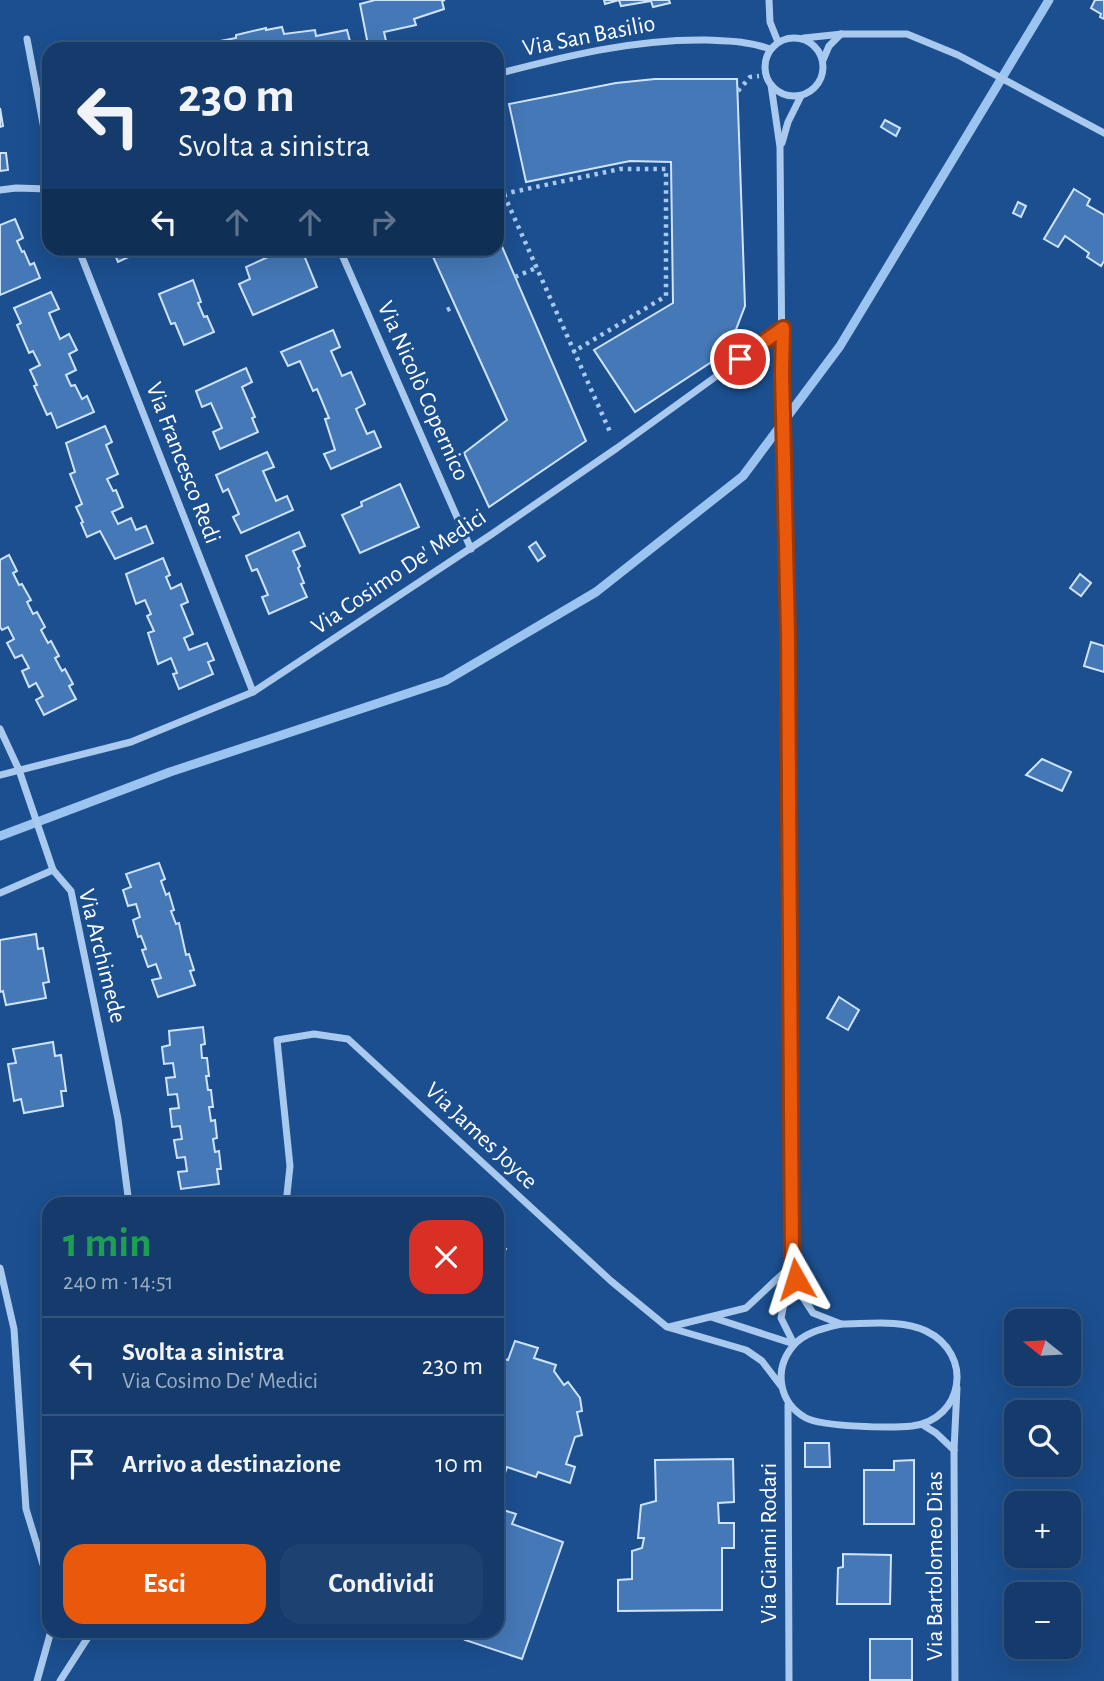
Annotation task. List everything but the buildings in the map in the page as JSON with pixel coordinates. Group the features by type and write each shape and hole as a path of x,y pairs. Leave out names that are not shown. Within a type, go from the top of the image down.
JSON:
{"street":[{"path":"769,0 770,22 778,42"},
{"path":"771,85 786,96 802,96 815,89 823,76 823,60 829,46 842,33"},
{"path":"794,1345 780,1318 792,1265 788,634 780,147 771,85 766,76 765,65 770,49 778,42 791,37 842,33 907,34 958,55 1104,133"},
{"path":"27,38 42,118"},
{"path":"804,38 813,44 823,60"},
{"name":"Via San Basilio","path":"504,72 619,46 666,40 747,41 770,49"},
{"path":"780,147 788,121 802,96"},
{"path":"0,190 42,189"},
{"name":"Via Francesco Redi","path":"81,256 253,692"},
{"name":"Via Nicolò Copernico","path":"343,256 471,549"},
{"name":"Via Cosimo De' Medici","path":"0,775 131,742 253,692 471,549 783,328"},
{"name":"Via Archimede","path":"0,729 19,770 53,870 71,891 118,1119 128,1197"},
{"path":"0,893 53,870"},
{"name":"Via James Joyce","path":"287,1197 290,1166 277,1040 314,1034 348,1039 621,1290 667,1327 747,1350 762,1361 781,1386"},
{"path":"667,1327 746,1308 792,1265"},
{"path":"792,1265 800,1293 813,1312 841,1324"},
{"path":"0,1268 14,1329 26,1509 42,1561"},
{"path":"711,1317 794,1345"},
{"path":"841,1324 900,1325 923,1329 944,1342 956,1362 958,1382 950,1401 939,1416 923,1424 905,1427 828,1424 807,1419 788,1405 781,1386 784,1363 794,1345 817,1330 841,1324"},
{"name":"Via Bartolomeo Dias","path":"955,1681 954,1450 958,1382"},
{"name":"Via Gianni Rodari","path":"788,1405 789,1681"},
{"name":"Via Bartolomeo Dias","path":"923,1424 954,1450"},
{"path":"37,1681 49,1638"},
{"path":"60,1681 88,1638"}],"path":[{"path":"738,90 750,77"},
{"path":"573,352 666,296 666,169 670,164"},
{"path":"504,194 620,169 666,169"},
{"path":"504,196 617,448"},
{"path":"515,277 536,268"},
{"path":"447,310 456,306"}],"waterway":[{"path":"0,836 170,772 445,681 596,592 743,476 840,346 1049,0"}],"route":[{"path":"740,359 783,328 792,1265 796,1279"}]}
